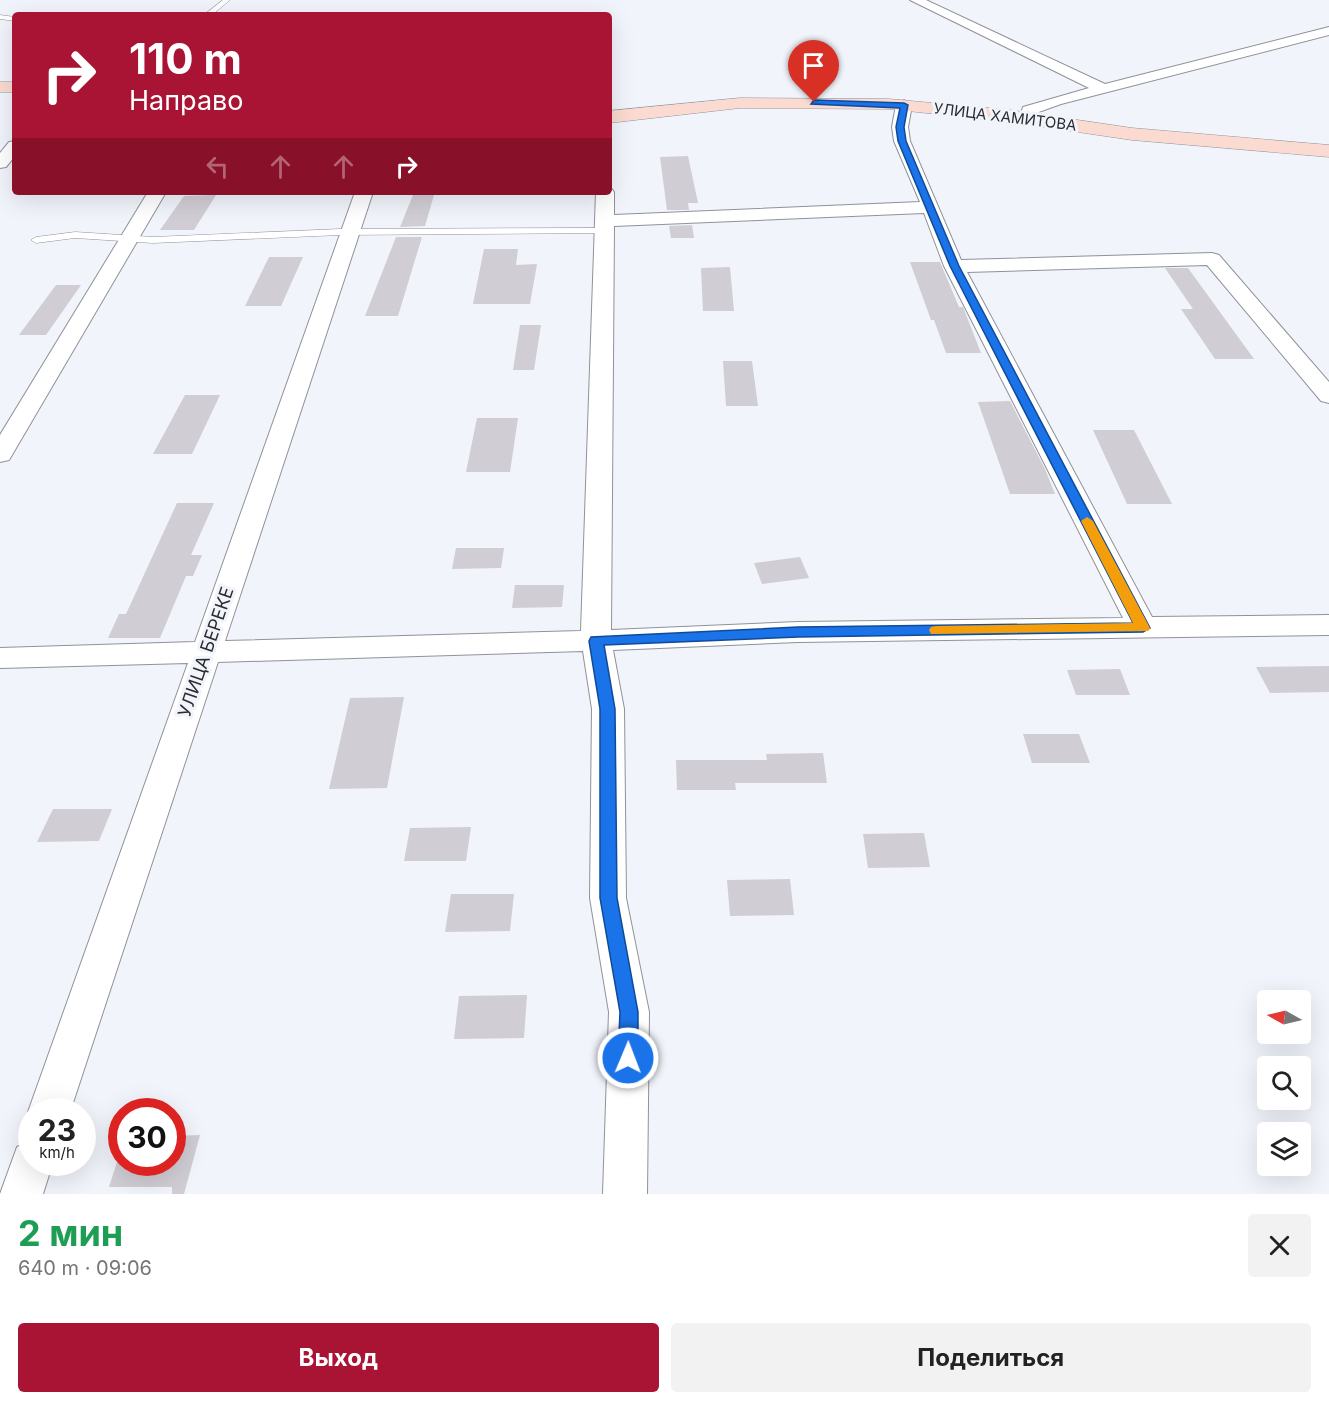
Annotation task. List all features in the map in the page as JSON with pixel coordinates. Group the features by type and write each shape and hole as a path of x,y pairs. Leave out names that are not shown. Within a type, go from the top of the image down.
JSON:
{"street":[{"path":"916,0 1104,89"},
{"path":"1027,119 1029,110 1329,31"},
{"name":"УЛИЦА ХАМИТОВА","path":"612,117 740,103 904,105 1132,134 1329,152"},
{"path":"904,105 900,127 902,141 954,266 1143,628"},
{"path":"0,162 12,149"},
{"path":"0,455 155,195"},
{"name":"УЛИЦА БЕРЕКЕ","path":"54,1098 363,195"},
{"path":"605,195 596,641 608,709 608,898 629,1012 625,1194"},
{"path":"604,226 931,207"},
{"path":"954,266 1212,259 1326,390"},
{"path":"0,658 596,641 798,632 1329,625"},
{"path":"21,1194 27,1176"}],"lane":[{"path":"212,12 227,0"},
{"path":"36,240 75,235 218,239 350,232 604,226"}],"building":[{"path":"688,156 698,203 688,203 689,210 667,210 660,157"},
{"path":"216,195 194,230 160,230 184,196"},
{"path":"413,195 434,195 425,226 400,227"},
{"path":"692,225 694,238 671,238 669,226"},
{"path":"396,237 422,237 398,316 365,316"},
{"path":"484,249 518,249 516,265 537,264 530,304 473,304"},
{"path":"269,257 303,257 281,306 245,306"},
{"path":"910,262 940,262 959,307 963,307 981,353 946,353 934,320 931,320"},
{"path":"730,267 734,311 703,311 701,268"},
{"path":"1165,268 1188,268 1254,359 1215,359 1181,309 1193,309"},
{"path":"56,285 81,285 46,335 19,335"},
{"path":"520,325 541,325 534,370 513,370"},
{"path":"723,361 752,361 758,406 726,406"},
{"path":"185,395 220,395 192,454 153,454"},
{"path":"1010,401 1045,469 1055,494 1010,494 978,402"},
{"path":"477,418 518,418 510,472 466,472"},
{"path":"1093,430 1134,430 1172,504 1127,504"},
{"path":"177,503 214,503 191,555 202,555 193,576 186,576 160,638 108,638 119,614 126,614"},
{"path":"456,548 504,548 501,568 452,569"},
{"path":"800,557 809,578 762,584 754,563"},
{"path":"515,585 564,585 562,607 512,608"},
{"path":"1329,666 1329,692 1270,693 1256,667"},
{"path":"1120,669 1130,695 1076,695 1067,670"},
{"path":"404,697 387,788 329,789 350,698"},
{"path":"1023,734 1079,734 1090,763 1032,763"},
{"path":"823,753 827,783 735,783 736,790 677,790 676,760 767,760 766,754"},
{"path":"53,809 112,809 99,841 37,842"},
{"path":"471,827 466,861 404,861 410,828"},
{"path":"924,833 930,867 868,868 863,834"},
{"path":"790,879 794,915 730,916 727,880"},
{"path":"451,894 514,894 510,931 445,932"},
{"path":"527,995 524,1038 454,1039 459,996"},
{"path":"200,1135 184,1194 172,1194 172,1187 109,1187 113,1176 186,1176 186,1136"}],"slow traffic":[{"path":"936,630 1143,628 1087,521"}],"route":[{"path":"628,1058 629,1012 608,898 608,709 596,641 798,632 1143,628 954,266 902,141 900,127 904,105 814,102"}]}
